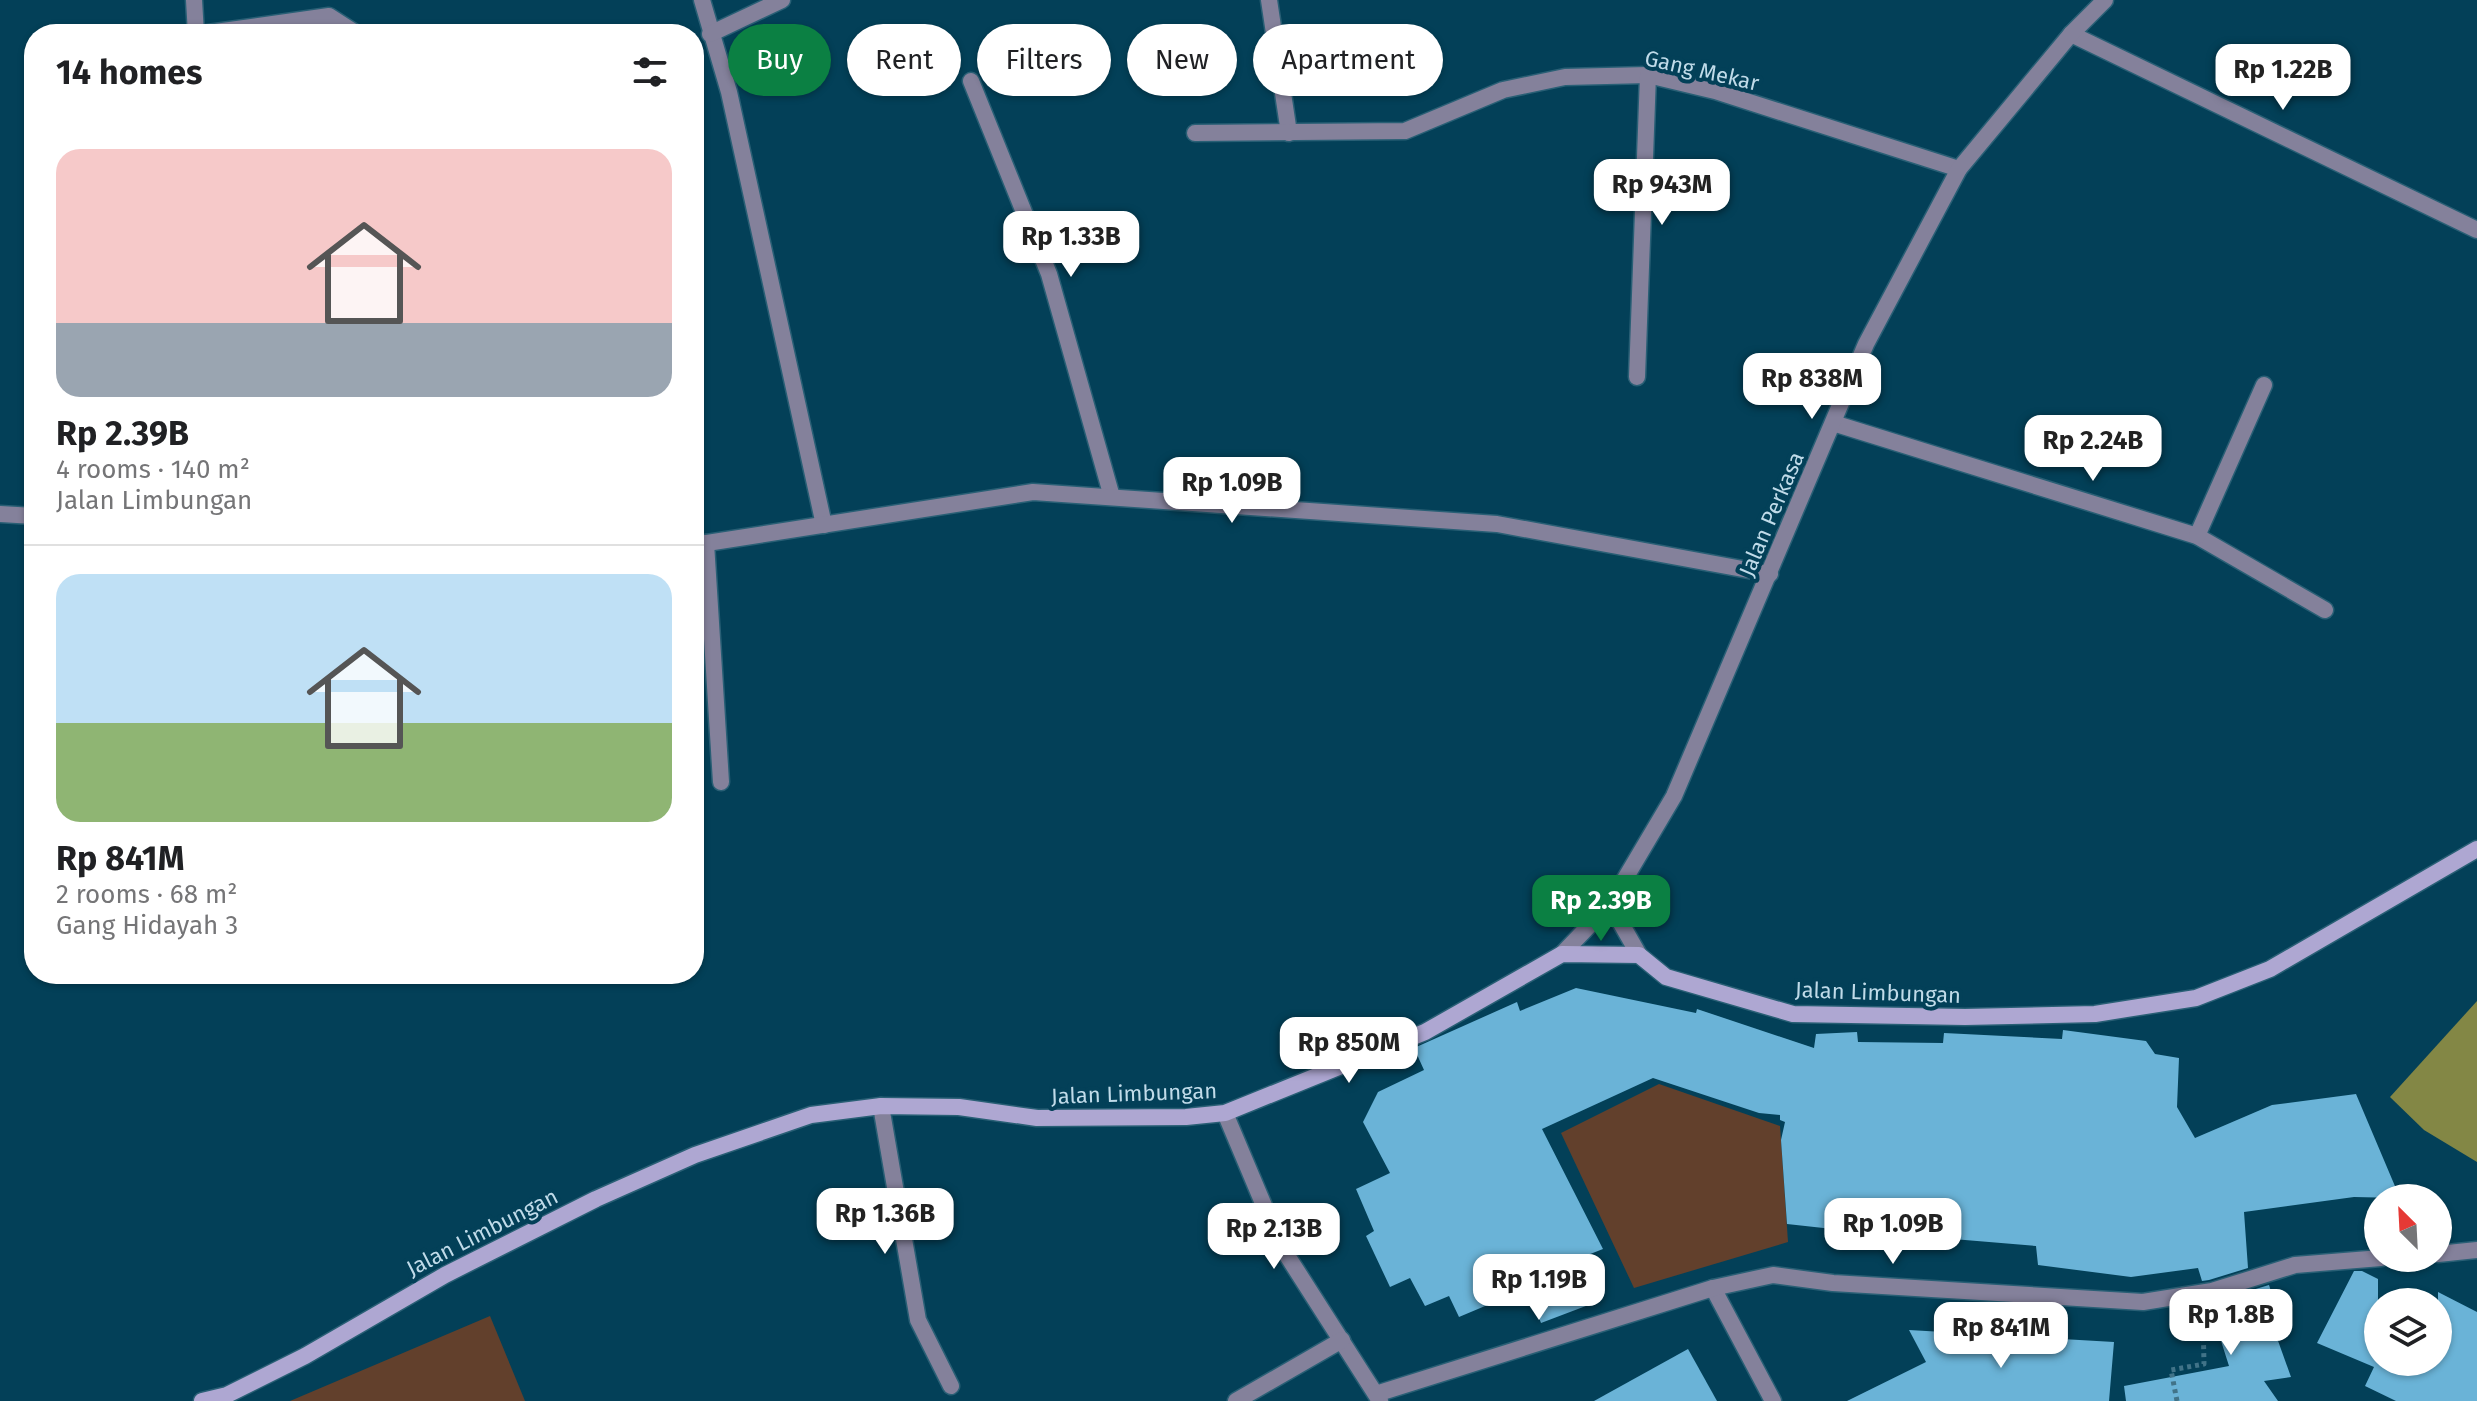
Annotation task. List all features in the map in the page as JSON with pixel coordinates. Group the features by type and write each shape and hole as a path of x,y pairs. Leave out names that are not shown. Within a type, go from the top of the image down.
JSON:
{"street":[{"path":"194,0 198,24"},
{"path":"702,0 729,92 824,525"},
{"path":"710,34 782,0"},
{"path":"1269,0 1289,133"},
{"name":"Jalan Perkasa","path":"1562,954 1610,904 1674,796 1866,344 1959,169 2071,34 2105,0"},
{"path":"271,24 329,16 341,24"},
{"path":"2071,34 2477,230"},
{"path":"1637,377 1648,75"},
{"name":"Gang Mekar","path":"1195,133 1405,131 1503,90 1565,77 1648,75 1715,91 1959,169"},
{"path":"971,81 1049,274 1112,497"},
{"path":"2197,536 2264,385"},
{"path":"1833,423 2197,536 2325,610"},
{"path":"704,543 1033,492 1497,524 1770,574"},
{"path":"0,514 24,515"},
{"path":"704,589 721,782"},
{"name":"Jalan Limbungan","path":"1639,955 1666,977 1793,1014 1965,1017 2095,1014 2196,998 2270,969 2477,849"},
{"path":"1610,904 1639,955"},
{"path":"1562,954 1639,955"},
{"name":"Jalan Limbungan","path":"202,1401 227,1395 305,1356 513,1239 695,1155 811,1115 881,1106 959,1107 1037,1118 1186,1117 1225,1113 1425,1032 1562,954"},
{"path":"881,1106 918,1320 951,1386"},
{"path":"1225,1113 1281,1246 1378,1398 1713,1288 1773,1275 1833,1283 2143,1302 2202,1293 2295,1265 2364,1259"},
{"path":"2452,1253 2477,1250"},
{"path":"1713,1288 1773,1401"},
{"path":"1236,1401 1342,1340"}],"path":[{"path":"2177,1401 2171,1370 2204,1364 2202,1293"}],"shaded area":[{"path":"2477,1001 2477,1162 2424,1130 2390,1097"},
{"path":"1659,1084 1780,1126 1788,1242 1634,1288 1561,1133"},
{"path":"490,1316 525,1401 290,1401"}],"building":[{"path":"1576,988 1696,1013 1697,1009 1814,1048 1816,1034 1857,1032 1858,1042 1943,1043 1944,1033 2062,1039 2063,1030 2146,1041 2155,1054 2179,1058 2177,1107 2195,1138 2272,1105 2356,1094 2394,1184 2364,1184 2364,1197 2244,1212 2248,1268 2209,1280 2202,1281 2198,1268 2131,1277 2038,1265 2036,1246 1953,1239 1952,1220 1867,1208 1869,1233 1787,1224 1781,1140 1785,1122 1780,1120 1780,1115 1759,1113 1653,1078 1542,1129 1603,1249 1580,1258 1599,1301 1541,1323 1528,1288 1459,1317 1449,1296 1425,1306 1410,1278 1390,1287 1366,1236 1374,1231 1356,1189 1390,1173 1363,1122 1378,1092 1424,1070 1414,1048 1517,1002 1520,1011"},
{"path":"2354,1271 2362,1271 2378,1279 2378,1288 2364,1288 2364,1363 2317,1343"},
{"path":"2269,1285 2283,1329 2272,1324 2291,1377 2264,1381 2278,1401 2126,1401 2124,1386 2229,1366 2209,1303"},
{"path":"2452,1299 2477,1312 2477,1401 2396,1401 2365,1386 2370,1376 2452,1376"},
{"path":"1909,1330 2114,1342 2109,1401 1847,1401 1926,1362"},
{"path":"1688,1349 1717,1401 1594,1401"}]}
